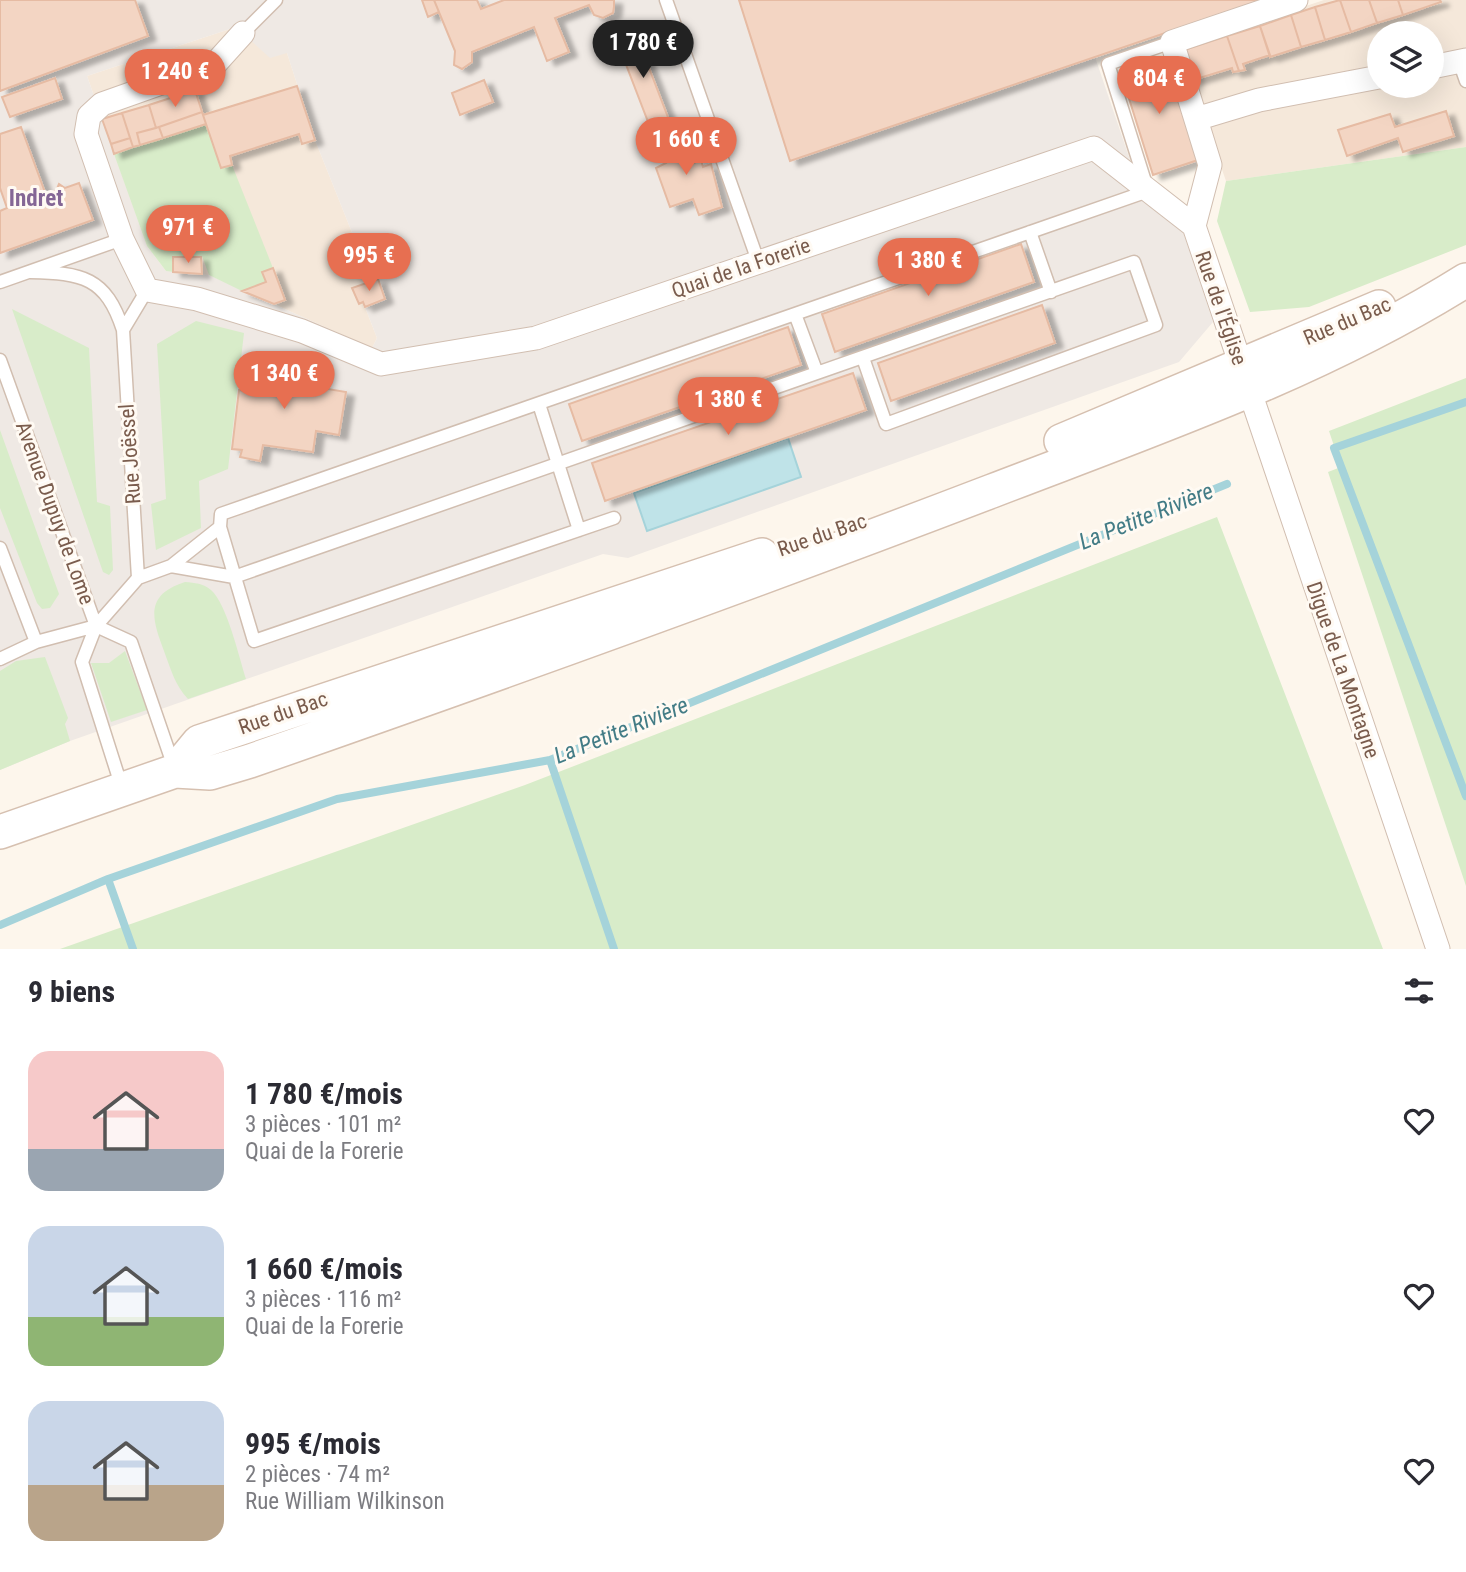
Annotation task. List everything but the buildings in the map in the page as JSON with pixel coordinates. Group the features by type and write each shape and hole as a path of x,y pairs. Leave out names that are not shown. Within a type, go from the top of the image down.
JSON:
{"main road":[{"name":"Rue du Bac","path":"0,832 175,771 210,773 237,765 558,654 932,514 1245,377 1339,350 1424,306 1466,279"}],"street":[{"path":"1194,226 1210,165 1172,42 1296,0"},
{"path":"147,290 122,239 86,134 89,116 102,104 215,64 243,33"},
{"path":"1444,67 1464,67"},
{"path":"1196,119 1259,100 1367,79"},
{"name":"Quai de la Forerie","path":"147,290 197,299 302,331 381,364 536,338 1094,149 1194,226"},
{"name":"Rue de l'Église","path":"1194,226 1245,377"},
{"name":"Digue de La Montagne","path":"1245,377 1438,949"}],"lane":[{"path":"243,33 276,0"},
{"path":"666,0 758,261"},
{"path":"614,518 254,641 220,527 221,514 1148,191 1108,64 1172,42"},
{"path":"1030,232 1051,292"},
{"path":"0,282 122,239"},
{"path":"172,566 234,577 1134,262 1156,325 886,424 863,358"},
{"path":"30,272 65,272 96,284 114,304 123,330"},
{"path":"123,330 147,290"},
{"path":"795,314 817,373"},
{"name":"Rue Joëssel","path":"123,330 138,578"},
{"name":"Avenue Dupuy de Lome","path":"0,360 96,626"},
{"path":"539,404 579,530"},
{"path":"123,790 82,662 96,626 138,578 172,566 220,527"},
{"path":"0,548 36,642"},
{"path":"0,659 36,642 96,626 131,642 175,771"},
{"path":"0,652 15,650"}],"shaded area":[{"path":"0,0 1262,0 1095,57 1144,201 1183,232 1213,322 1179,362 628,558 603,554 70,741 0,770","holes":["236,27 270,58 287,53 315,140 371,280 352,288 359,304 363,302 377,338 372,348 209,275 166,271 147,246 87,76"]},
{"path":"1324,0 1466,0 1466,147 1226,181 1180,48"},
{"path":"236,27 287,53 315,140 371,280 363,302 377,338 372,348 209,275 173,272 147,246 87,76"}],"green space":[{"path":"206,124 221,168 232,165 273,268 263,272 266,282 242,291 209,275 202,256 173,257 173,272 166,271 147,246 114,154"},
{"path":"1466,147 1466,245 1309,307 1250,312 1217,221 1226,181"},
{"path":"12,309 89,348 97,502 110,506 113,570 109,575 103,572"},
{"path":"196,321 244,333 228,469 199,481 201,528 156,550 151,504 166,499 157,344"},
{"path":"1466,378 1466,886 1328,472 1341,467 1329,431"},
{"path":"0,430 59,594 50,608 42,609 37,603 0,508"},
{"path":"1217,517 1383,949 60,949 525,785"},
{"path":"185,582 205,586 217,597 246,679 188,699 171,671 155,619 157,601 172,587"},
{"path":"125,651 147,710 111,722 91,663 109,663"},
{"path":"45,657 68,718 65,724 70,741 0,770 0,671 16,661"}],"water":[{"path":"788,438 801,477 647,531 634,493"}],"waterway":[{"path":"1466,402 1334,448 1466,796"},
{"name":"La Petite Rivière","path":"0,925 108,879 337,799 550,760 1227,484"},
{"path":"550,760 614,949"},
{"path":"108,879 133,949"}],"district":[{"name":"Indret","path":"36,198"}]}
